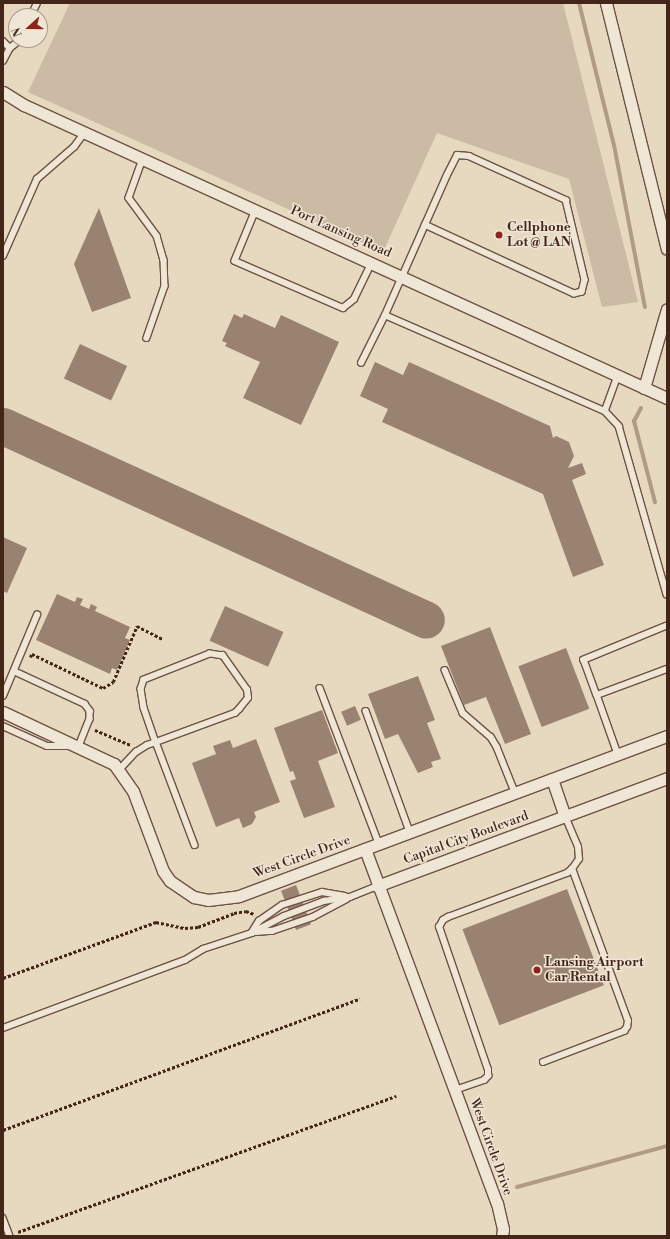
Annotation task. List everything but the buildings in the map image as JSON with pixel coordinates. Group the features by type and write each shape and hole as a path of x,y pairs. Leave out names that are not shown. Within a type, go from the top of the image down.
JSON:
{"street":[{"path":"606,3 667,249"},
{"name":"Port Lansing Road","path":"3,92 24,105 403,276 667,398"},
{"path":"644,388 667,309"},
{"name":"West Circle Drive","path":"3,712 79,746 114,764 133,792 163,871 170,881 194,897 208,900 239,896 364,849 497,1203 503,1229 502,1236"},
{"name":"Capital City Boulevard","path":"364,849 667,736"},
{"name":"Capital City Boulevard","path":"377,886 667,778"},
{"path":"552,779 565,817"}],"lane":[{"path":"3,61 10,48"},
{"path":"3,256 37,179 74,147 85,132"},
{"path":"361,363 403,276 426,224 457,155 469,156 566,200 585,280 582,292 574,294 426,224"},
{"path":"143,158 129,198 157,236 164,260 165,286 146,338"},
{"path":"256,210 235,261 342,308 354,299 372,262"},
{"path":"385,315 605,411 619,426 667,594"},
{"path":"605,411 618,376"},
{"path":"3,696 37,615"},
{"path":"618,754 584,660 667,626"},
{"path":"118,770 136,752 156,742 239,709 248,698 247,690 223,656 217,653 210,654 144,680 141,689 142,698 156,742 195,845"},
{"path":"597,695 667,668"},
{"path":"444,670 463,713 494,742 516,792"},
{"path":"3,726 47,746 79,746 90,719 85,704 14,671"},
{"path":"320,688 379,843"},
{"path":"366,711 410,832"},
{"path":"455,1090 484,1080 488,1076 488,1070 439,934 442,920 572,869 579,859 578,847 565,817"},
{"path":"544,1062 624,1031 627,1027 628,1021 572,869"},
{"path":"252,933 272,931 313,917 350,897 377,886"},
{"path":"252,933 259,921 274,910 294,901 322,892 350,897"},
{"path":"3,1027 185,960 203,949 252,933 284,916 324,901 350,897"},
{"path":"3,1218 10,1236"}],"path":[{"path":"22,675 32,654 103,688 113,682 137,626 163,638"},
{"path":"85,730 93,729 129,744 136,752"},
{"path":"3,978 156,922 185,928 198,927 234,913 246,911 255,914 259,911"},
{"path":"3,1130 360,999"},
{"path":"29,1228 396,1096"}],"shaded area":[{"path":"70,3 563,3 638,302 602,307 569,179 437,133 383,252 28,92"}],"waterway":[{"path":"579,3 614,145 645,307"},
{"path":"641,408 634,421 655,502"},
{"path":"517,1187 667,1146"}],"taxiway":[{"path":"3,426 426,620"}],"place":[{"name":"Cellphone Lot @ LAN","path":"499,235"},
{"name":"Lansing Airport Car Rental","path":"537,970"}]}
